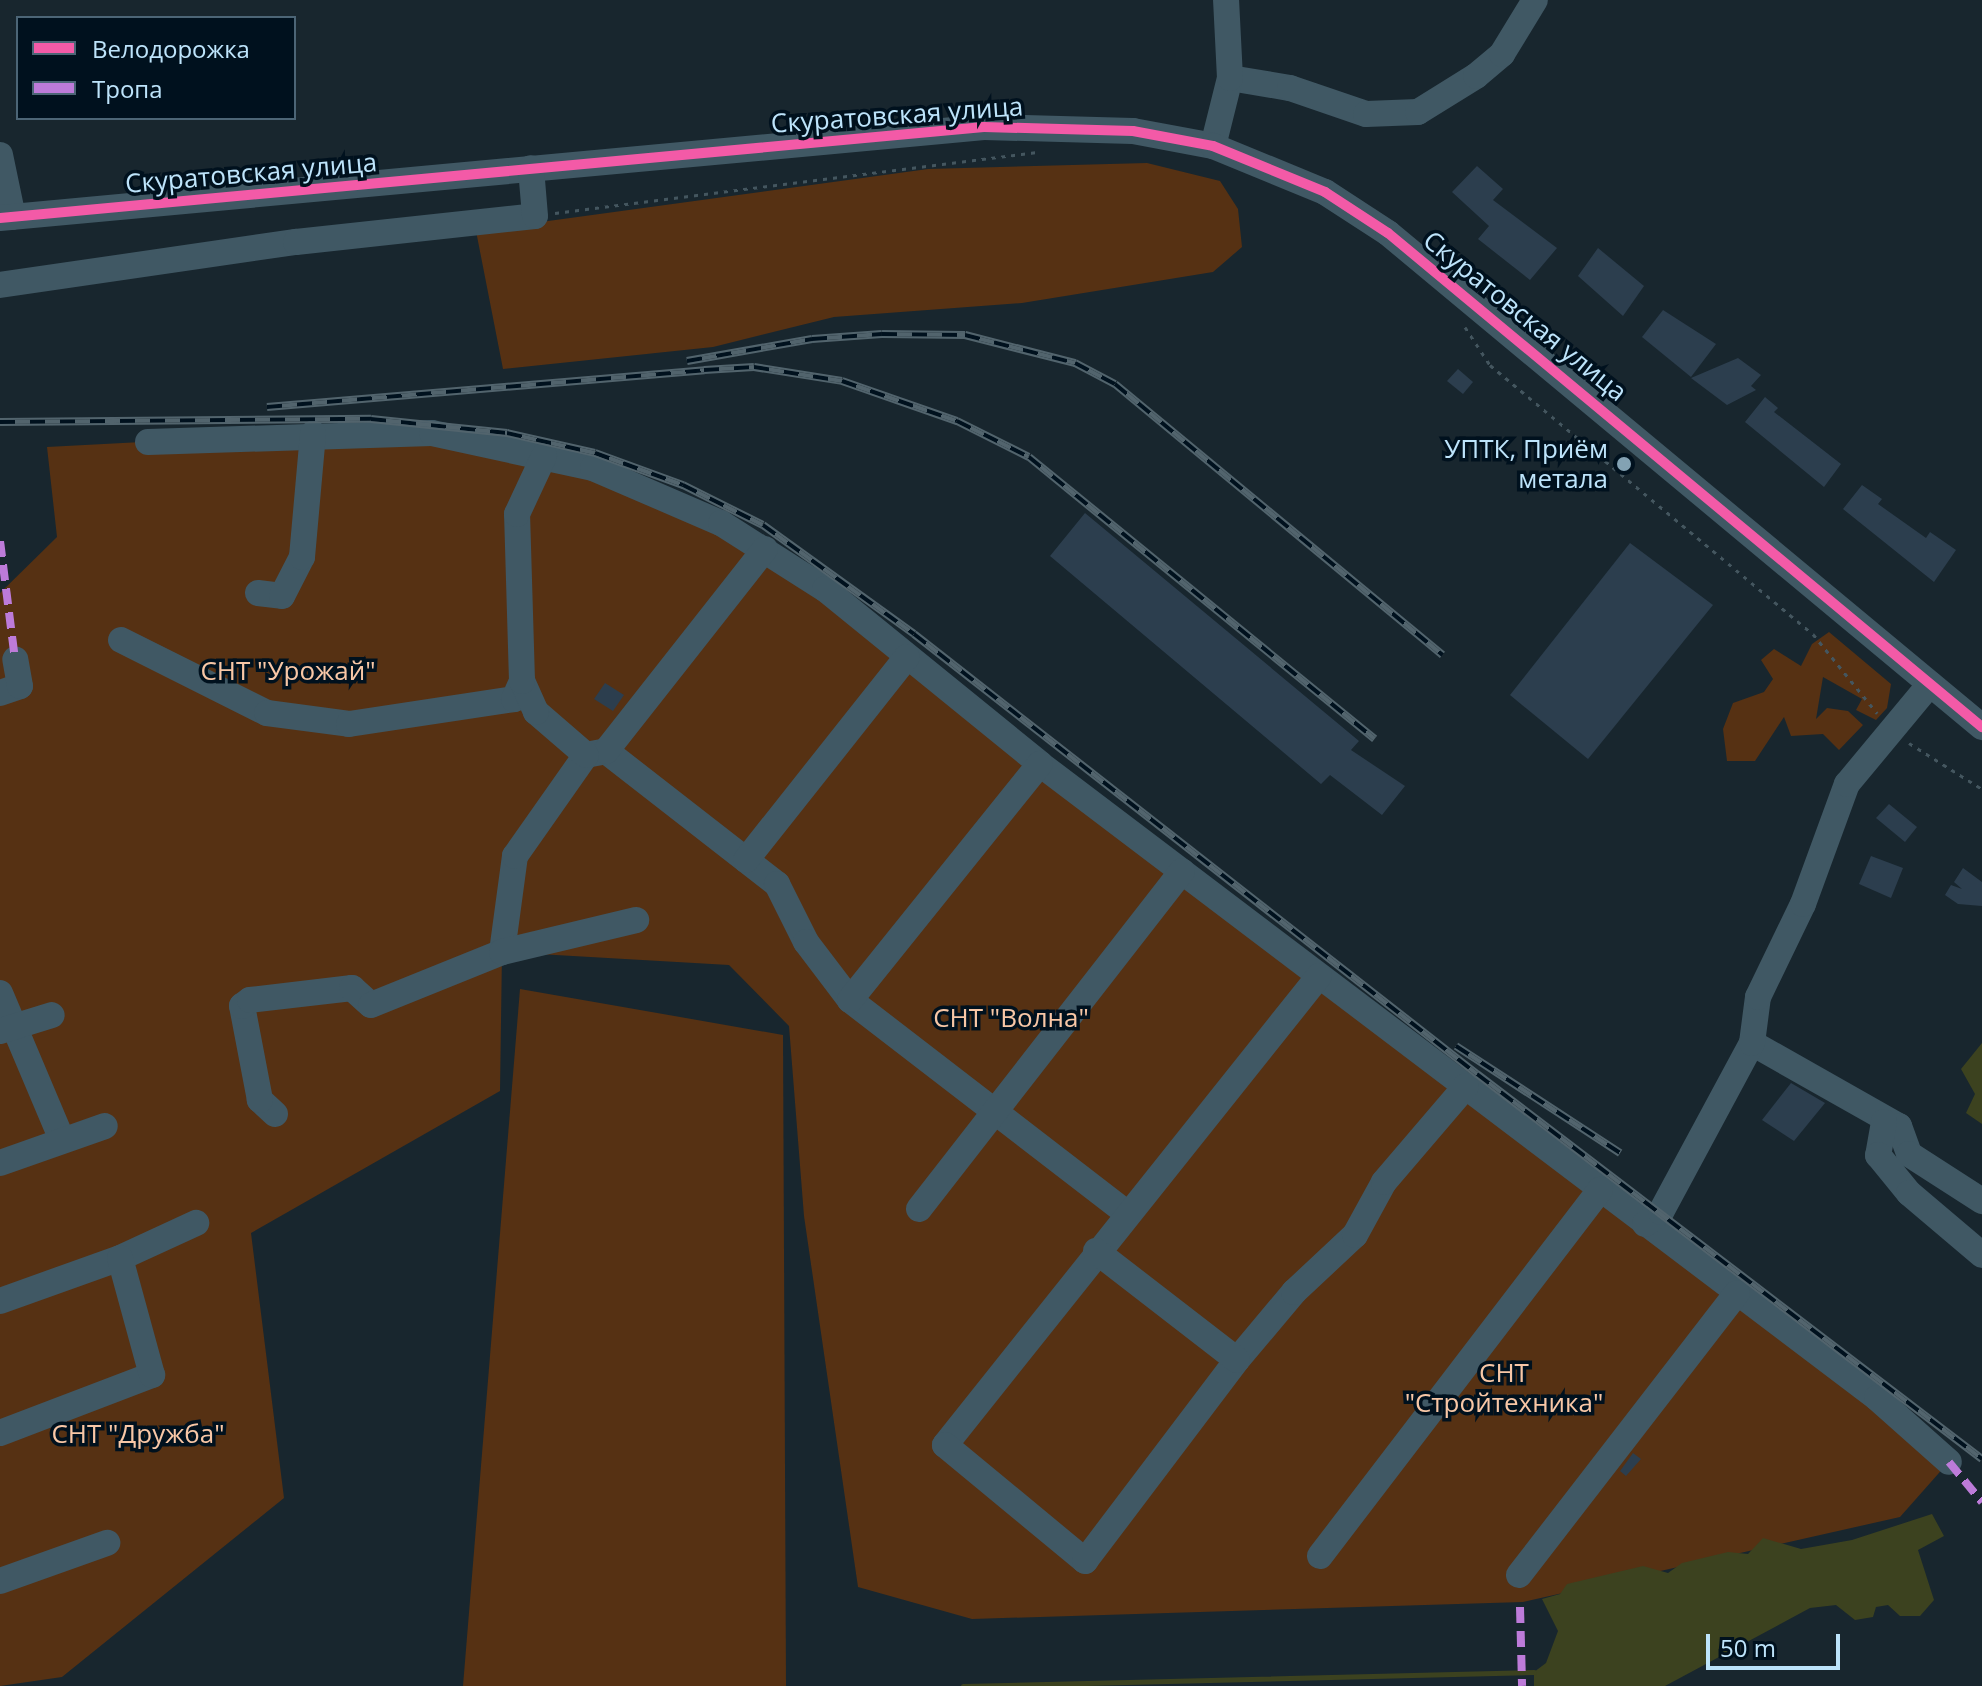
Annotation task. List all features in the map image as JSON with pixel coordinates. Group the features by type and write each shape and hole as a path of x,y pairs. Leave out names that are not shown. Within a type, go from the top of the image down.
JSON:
{"street":[{"path":"1213,146 1230,78 1226,0"},
{"path":"1230,78 1275,84 1366,114 1418,112 1476,76 1502,54 1535,0"},
{"name":"Скуратовская улица","path":"7,217 984,127 1133,131 1213,146 1325,192 1400,242 1930,684 1977,713"},
{"path":"0,155 7,217"},
{"path":"0,285 296,242 535,216 531,168"},
{"path":"258,593 282,596 302,557 313,433"},
{"path":"148,442 313,433 432,433 593,468 721,523 825,589 1040,764 1877,1398 1949,1462"},
{"path":"544,456 517,514 522,681 536,712 777,884 806,942 850,1000 1127,1213"},
{"path":"502,952 515,856 765,549"},
{"path":"121,640 267,713 349,724 514,699 522,681"},
{"path":"746,860 907,657"},
{"path":"0,693 20,686 15,659"},
{"path":"1645,1224 1661,1212 1752,1043 1758,997 1803,904 1847,784 1930,684"},
{"path":"850,1000 1040,764"},
{"path":"919,1209 1182,871"},
{"path":"275,1114 260,1100 242,1006 250,1000 352,988 371,1005 502,952 636,920"},
{"path":"1319,976 1096,1251 945,1445 1085,1561 1237,1360 1294,1292 1355,1235 1384,1182 1466,1086"},
{"path":"0,993 7,1028 62,1140"},
{"path":"7,1028 52,1015"},
{"path":"1752,1043 1884,1122 1899,1126 1909,1154 1982,1201"},
{"path":"1884,1122 1878,1155 1909,1193 1982,1255"},
{"path":"0,1163 105,1126"},
{"path":"1320,1556 1600,1190"},
{"path":"0,1301 120,1258 196,1223"},
{"path":"1096,1251 1237,1360"},
{"path":"0,1433 152,1375 120,1258"},
{"path":"1519,1575 1737,1293"},
{"path":"0,1581 107,1543"}],"path":[{"path":"535,216 1050,151"},
{"path":"1458,317 1490,365 1813,634 1892,732 1982,789"}],"green space":[{"path":"1147,163 1220,181 1238,209 1242,247 1213,272 1022,303 834,317 713,347 503,369 476,231 928,169"},
{"path":"313,433 544,456 721,523 1954,1456 1900,1517 1523,1602 972,1619 858,1587 804,1216 789,1026 729,965 502,952 500,1091 251,1233 284,1498 62,1677 0,1686 0,593 57,537 47,447"},
{"path":"1829,632 1891,684 1887,708 1876,720 1856,710 1862,699 1823,677 1816,719 1827,708 1848,711 1863,725 1839,750 1823,734 1791,736 1784,717 1755,761 1727,761 1723,729 1733,703 1764,692 1773,679 1761,660 1774,649 1801,666 1812,644"},
{"path":"520,989 783,1035 786,1686 463,1686"}],"shaded area":[{"path":"1982,1043 1982,1124 1966,1113 1975,1094 1961,1069"},
{"path":"1932,1514 1944,1536 1918,1550 1934,1600 1920,1616 1900,1616 1888,1605 1876,1607 1873,1617 1855,1620 1836,1605 1810,1608 1665,1686 1534,1686 1534,1672 1546,1663 1558,1631 1542,1599 1560,1594 1567,1584 1643,1566 1668,1573 1682,1563 1728,1552 1748,1554 1763,1538 1801,1549 1852,1540"}],"building":[{"path":"1477,166 1503,189 1493,200 1557,248 1530,280 1478,239 1489,226 1452,192"},
{"path":"1598,248 1644,286 1623,316 1578,276"},
{"path":"1663,310 1716,344 1691,377 1642,337"},
{"path":"1738,358 1761,375 1751,386 1756,390 1727,405 1691,378"},
{"path":"1458,369 1473,382 1463,394 1447,381"},
{"path":"1765,397 1778,408 1774,412 1841,464 1824,487 1745,422"},
{"path":"1862,485 1882,499 1878,504 1926,538 1930,532 1956,550 1934,582 1843,509"},
{"path":"1085,513 1359,741 1351,750 1405,786 1382,815 1330,775 1321,784 1050,556"},
{"path":"1630,543 1713,605 1588,759 1510,695"},
{"path":"605,683 624,695 613,711 594,699"},
{"path":"1889,804 1917,827 1905,842 1876,818"},
{"path":"1871,856 1903,868 1891,898 1859,884"},
{"path":"1963,868 1982,882 1982,906 1958,904 1945,895 1951,885 1962,889 1954,882"},
{"path":"1791,1083 1825,1103 1794,1141 1762,1120"},
{"path":"1633,1453 1641,1459 1626,1476 1620,1471"}],"waterway":[{"path":"963,1686 1534,1672"}],"railway":[{"path":"687,361 812,339 882,334 965,335 1075,363 1115,384 1443,655"},
{"path":"267,407 754,367 842,381 957,421 1029,457 1375,739"},
{"path":"0,422 371,419 507,433 595,453 683,485 763,525 914,634 1477,1074 1982,1459"},
{"path":"1456,1046 1620,1153"}],"marked path":[{"path":"0,541 15,659"},
{"path":"1949,1462 1982,1502"},
{"path":"1520,1607 1522,1686"}],"cycle path":[{"path":"0,218 984,127 1133,131 1213,146 1325,192 1388,233 1982,727"}],"place":[{"name":"УПТК, Приём метала","path":"1624,464"}],"park label":[{"name":"СНТ \"Урожай\"","path":"288,671"},
{"name":"СНТ \"Волна\"","path":"1011,1018"},
{"name":"СНТ \"Стройтехника\"","path":"1504,1388"},
{"name":"СНТ \"Дружба\"","path":"138,1434"}]}
